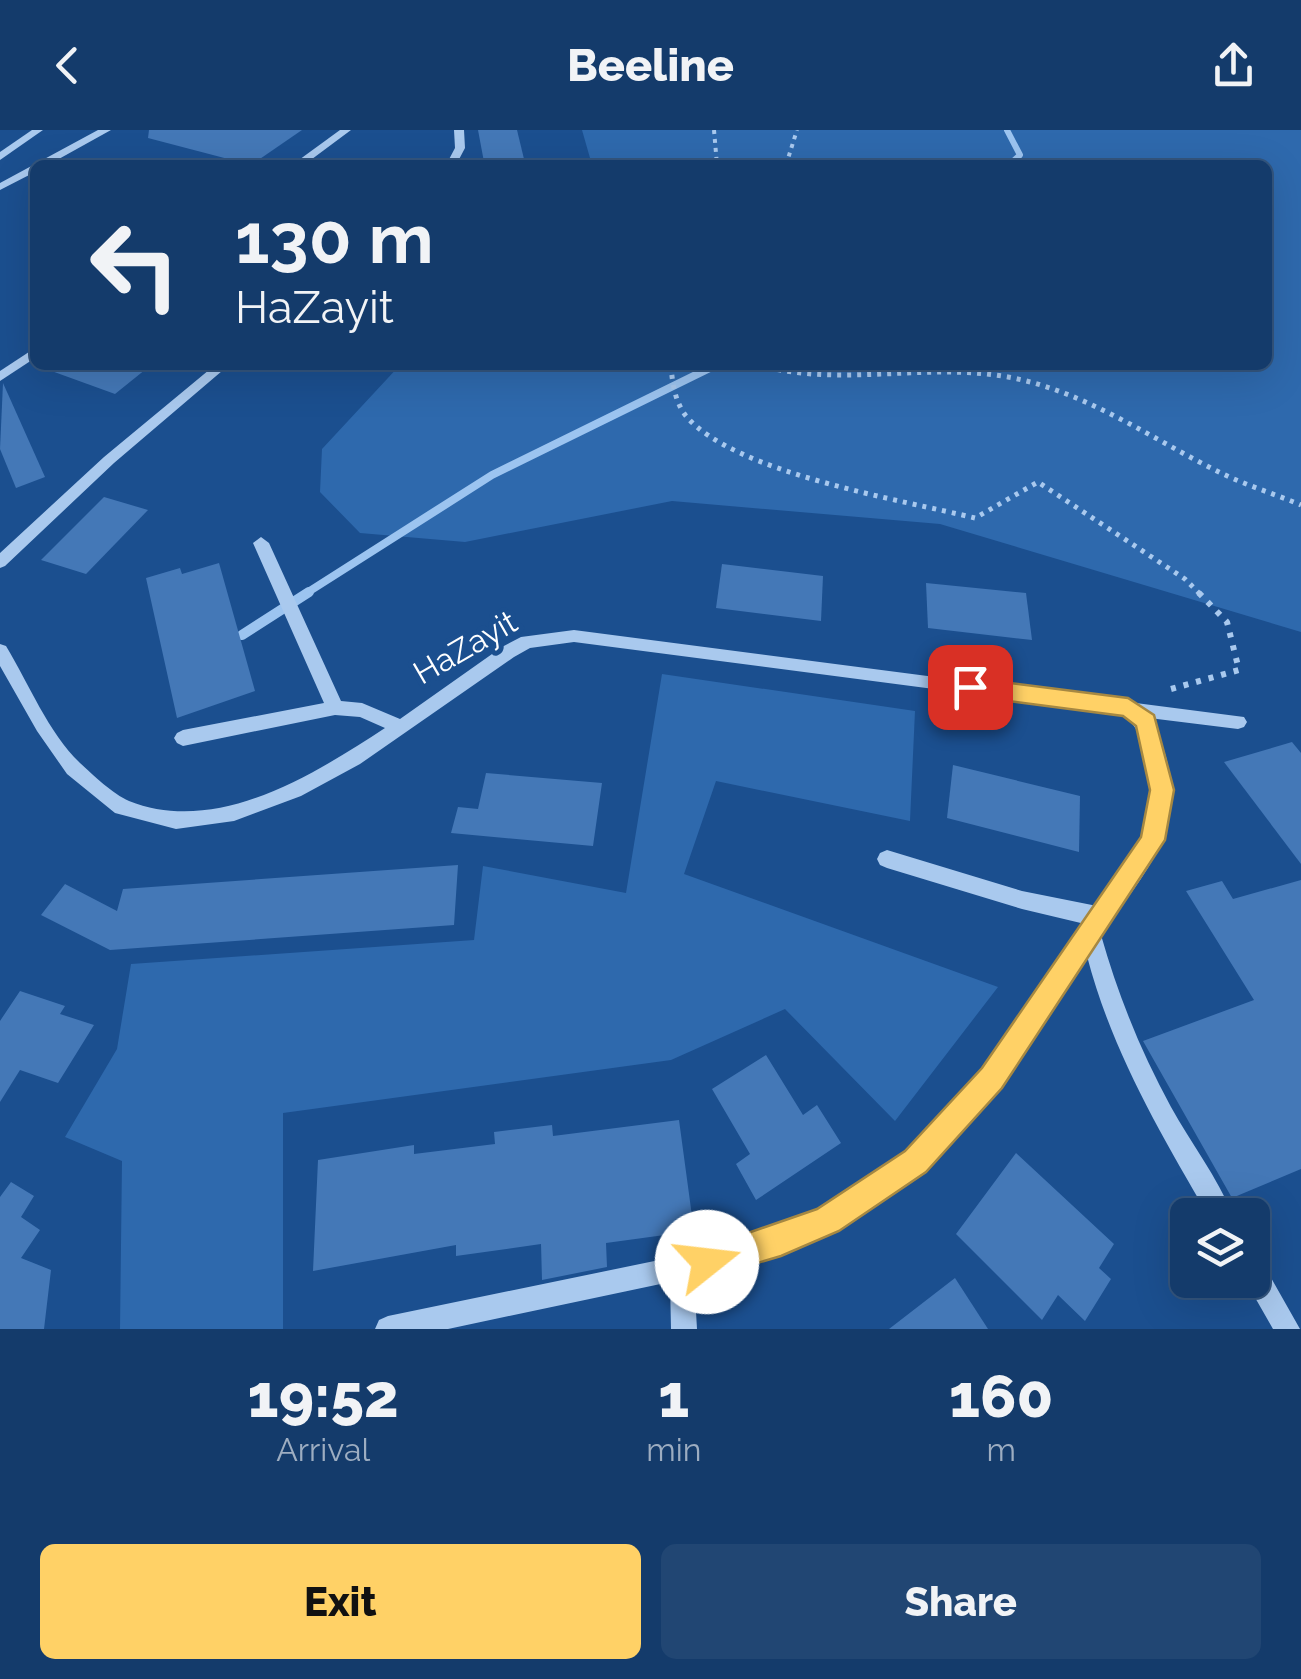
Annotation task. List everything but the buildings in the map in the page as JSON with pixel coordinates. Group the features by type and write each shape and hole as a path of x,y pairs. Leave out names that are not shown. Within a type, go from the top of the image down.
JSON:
{"street":[{"path":"0,156 38,130"},
{"path":"49,160 106,130"},
{"path":"304,160 346,130"},
{"path":"454,160 460,148 459,130"},
{"path":"0,187 30,170"},
{"path":"0,377 30,356"},
{"path":"0,562 109,460 217,370"},
{"path":"261,543 335,708"},
{"name":"HaZayit","path":"0,651 73,768 104,796 160,820 226,818 264,806 324,775 527,642 574,636 1238,722"},
{"path":"183,738 335,708 362,710 398,726"},
{"path":"388,1329 682,1268 765,1246 828,1220 915,1162 992,1078 1145,856 1161,807 1160,773 1146,722 1128,708"},
{"path":"886,860 1028,898 1097,926"},
{"path":"1097,926 1104,991 1138,1071 1211,1198"},
{"path":"682,1268 684,1329"},
{"path":"1269,1298 1287,1329"}],"path":[{"path":"714,130 717,160"},
{"path":"788,160 797,130"},
{"path":"671,370 672,386 687,418 735,452 975,518 1038,482 1185,579 1228,622 1239,670 1186,682 1128,708"},
{"path":"771,370 812,377 933,371 1007,377 1057,390 1112,414 1225,474 1301,505"}],"shaded area":[{"path":"582,130 1301,130 1301,632 940,524 672,501 465,542 360,533 320,492 322,449 395,370 1272,370 1272,160 591,160"},
{"path":"662,674 915,711 910,821 716,781 684,874 998,987 895,1121 785,1009 671,1060 283,1113 283,1329 120,1329 122,1161 65,1137 117,1049 131,964 474,940 483,866 626,893"}],"waterway":[{"path":"1007,130 1020,155 1014,160"},
{"path":"305,594 492,475 706,370"},
{"path":"242,635 309,592"}],"route":[{"path":"707,1262 781,1240 828,1220 915,1162 955,1123 992,1078 1153,840 1162,790 1146,722 1128,708 970,687"}]}
